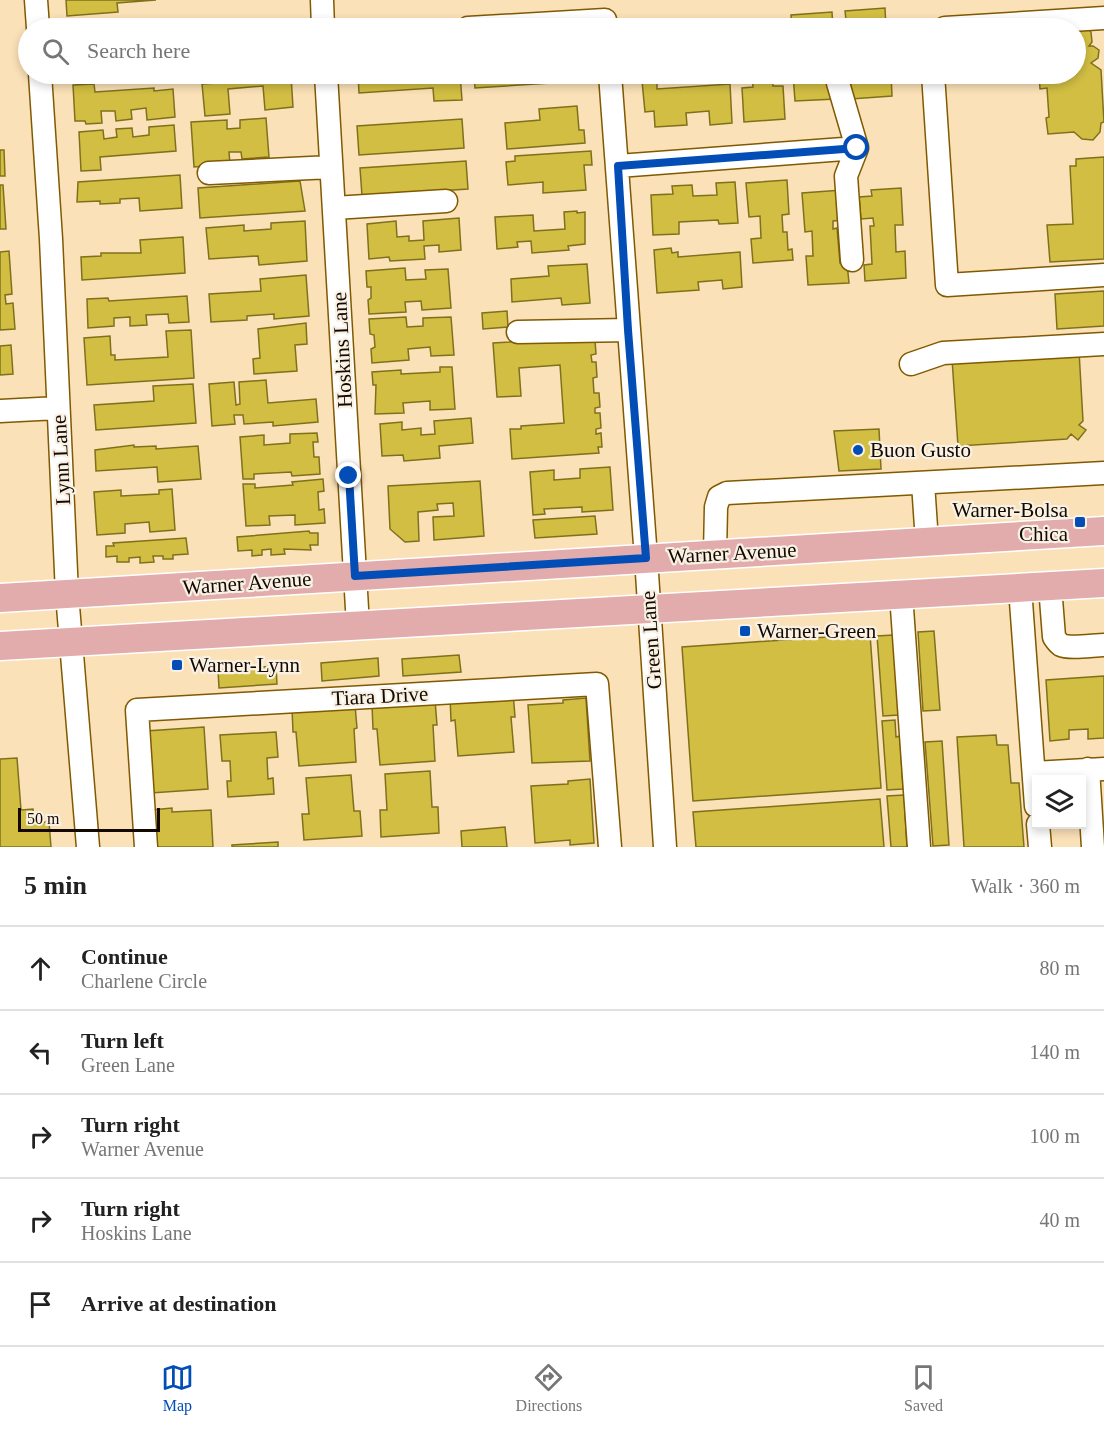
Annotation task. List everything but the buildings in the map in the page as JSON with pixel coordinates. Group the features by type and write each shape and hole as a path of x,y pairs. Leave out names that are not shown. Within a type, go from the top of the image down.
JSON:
{"main road":[{"name":"Warner Avenue","path":"0,598 1104,531"},
{"path":"0,645 1104,584"}],"street":[{"path":"36,0 37,18"},
{"path":"322,0 323,18"},
{"path":"583,18 606,16"},
{"path":"1086,19 1104,18"},
{"name":"Lynn Lane","path":"41,84 51,239 67,594 88,847"},
{"name":"Hoskins Lane","path":"327,84 358,626"},
{"name":"Green Lane","path":"611,84 665,847"},
{"path":"838,84 857,148 846,176 852,260"},
{"path":"934,84 948,285 1104,275"},
{"path":"618,166 857,148"},
{"path":"209,173 331,167"},
{"path":"334,208 446,201"},
{"path":"518,332 628,330"},
{"path":"911,364 943,353 1104,344"},
{"path":"0,411 58,408"},
{"path":"715,554 716,507 719,497 727,493 1104,472"},
{"path":"923,483 927,542"},
{"path":"1050,586 1054,637 1058,642 1061,645 1072,646 1104,645"},
{"path":"1020,588 1034,773 1096,769 1094,847"},
{"path":"901,594 919,847"},
{"name":"Tiara Drive","path":"146,847 137,710 597,684 610,847"},
{"path":"1038,829 1040,847"}],"place":[{"name":"Buon Gusto","path":"858,450"},
{"name":"Warner-Bolsa Chica","path":"1080,522"},
{"name":"Warner-Green","path":"745,631"},
{"name":"Warner-Lynn","path":"177,665"}],"route":[{"path":"349,476 355,576 646,558 618,166 857,148"}]}
